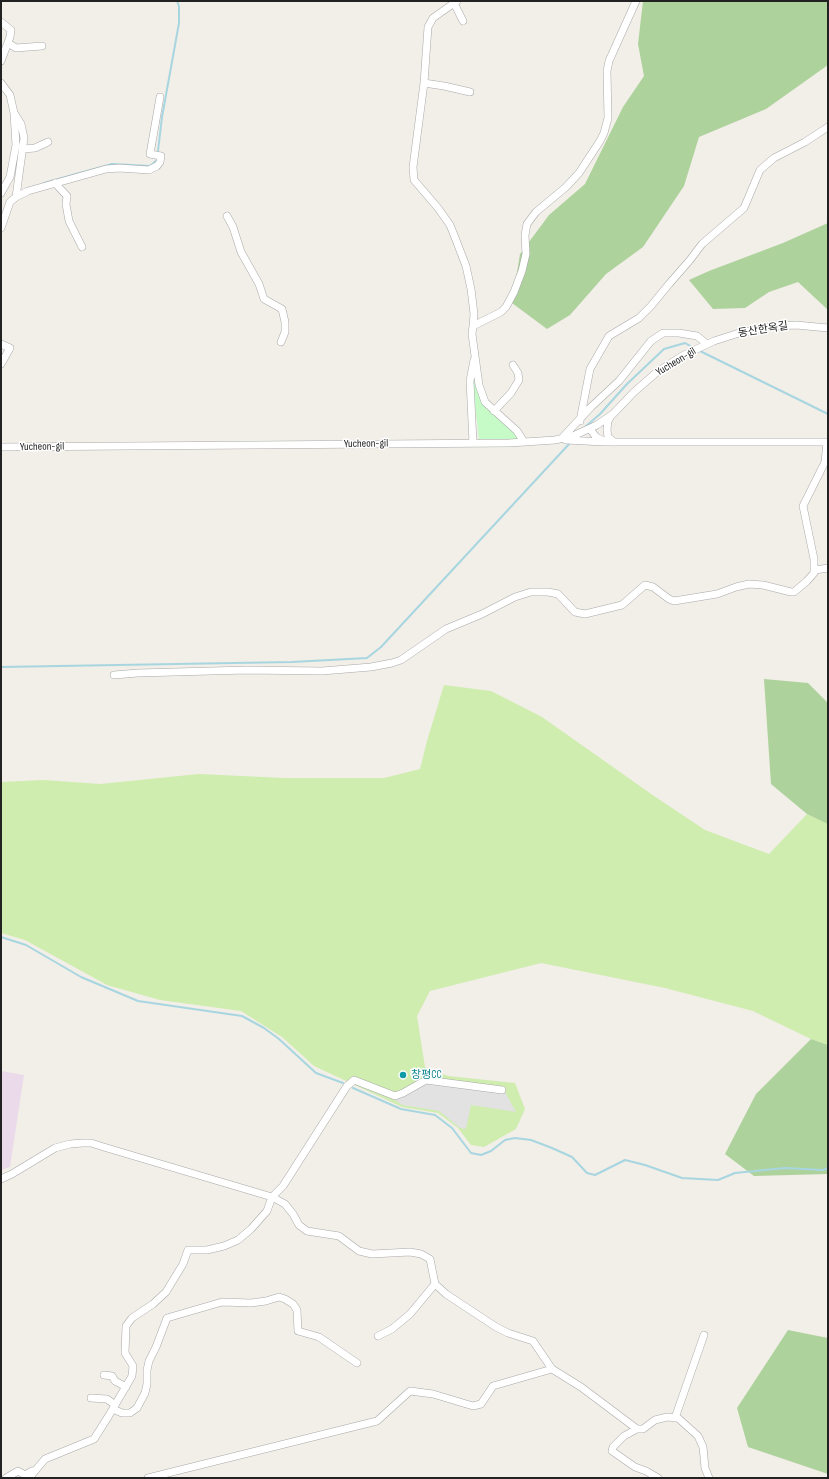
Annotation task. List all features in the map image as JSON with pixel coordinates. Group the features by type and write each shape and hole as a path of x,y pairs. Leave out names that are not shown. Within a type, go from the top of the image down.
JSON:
{"street":[{"path":"473,326 501,312 506,307 514,292 522,271 526,254 524,235 527,224 536,212 562,191 579,173 600,141 606,129 608,118 607,77 609,61 636,1"},
{"path":"463,21 456,2 433,18 428,26 424,83 413,166 414,180 438,208 450,225 466,266 474,314 472,334 482,395 485,402 517,431 524,442"},
{"path":"1,22 11,30 8,44 1,61"},
{"path":"8,44 16,48 42,46"},
{"path":"1,82 10,95 14,113 15,154 10,177 1,193"},
{"path":"424,83 470,92"},
{"path":"1,228 10,202 28,191 106,169 119,168 149,170 157,166 160,162 161,156 150,154 160,98"},
{"path":"14,113 21,124 24,138 16,197"},
{"path":"580,421 590,369 609,336 639,318 690,260 702,244 744,208 760,170 774,158 805,142 828,127"},
{"path":"23,149 35,148 48,142"},
{"path":"55,183 67,196 66,204 70,221 82,247"},
{"path":"227,216 233,227 241,252 259,284 264,299 282,309 285,322 285,332 281,342"},
{"name":"동산한옥길","path":"704,345 739,333 775,326 796,325 828,328"},
{"path":"561,439 580,421 591,406 619,381 650,341 663,333 679,333 697,336 704,345"},
{"path":"1,344 10,348 1,364"},
{"name":"Yucheon-gil","path":"1,448 473,443 524,442 561,439 590,429 605,420 657,372 671,362 704,345"},
{"path":"473,443 470,380 475,354"},
{"path":"494,411 511,393 519,380 518,373 513,365"},
{"path":"610,442 607,430 608,422 613,414"},
{"path":"590,429 596,437 610,442"},
{"path":"114,675 247,670 322,670 371,667 401,660 446,629 482,614 515,597 531,592 553,592 562,596 575,612 589,614 622,605 645,585 653,586 669,599 674,600 717,594 749,584 763,585 794,592 812,577 815,570 814,559 803,506 824,466 828,442 610,442 561,439"},
{"path":"815,570 828,568"},
{"path":"29,1478 45,1459 94,1439 132,1376 133,1366 125,1353 126,1326 132,1318 153,1304 166,1292 184,1264 188,1250 207,1250 224,1246 238,1240 251,1229 267,1211 272,1197 283,1186 347,1086 354,1080 395,1096 426,1080 502,1090"},
{"path":"1,1179 55,1148 70,1144 83,1143 96,1145 272,1197 285,1204 299,1225 307,1231 339,1236 359,1251 372,1254 410,1252 421,1254 430,1259 435,1284 446,1294 496,1327 508,1333 534,1341 552,1369 581,1387 637,1429"},
{"path":"378,1336 392,1329 410,1314 435,1284"},
{"path":"91,1398 107,1399 122,1413 130,1413 137,1408 145,1393 149,1361 167,1318 222,1302 251,1303 279,1297 285,1299 293,1304 297,1310 298,1331 319,1337 357,1363"},
{"path":"675,1418 704,1335"},
{"path":"148,1478 377,1421 410,1391 433,1394 473,1406 481,1404 493,1386 552,1369"},
{"path":"104,1375 112,1376 115,1381 126,1387"},
{"path":"658,1478 635,1467 612,1451 613,1447 624,1436 637,1429 643,1429 655,1420 667,1416 678,1418 698,1436 703,1447 705,1468 708,1478"},
{"path":"6,1478 18,1471 25,1475 34,1471"}],"shaded area":[{"path":"1,1071 24,1075 10,1167 1,1170"},
{"path":"427,1082 505,1092 516,1112 471,1105 466,1129 460,1128 439,1111 402,1105 394,1099"}],"green space":[{"path":"643,1 828,1 828,65 766,109 699,137 684,186 643,247 606,274 570,315 547,329 512,303 520,254 549,215 585,184 623,107 644,76 638,44"},
{"path":"828,223 828,310 798,282 769,292 745,308 713,309 689,280 783,243"},
{"path":"475,377 481,399 519,439 479,439 473,382"},
{"path":"764,679 808,683 828,703 828,824 807,814 771,784"},
{"path":"444,685 491,691 542,717 705,830 769,854 807,814 828,823 828,1045 811,1039 753,1011 665,988 541,963 430,991 417,1016 425,1067 448,1076 515,1083 525,1109 516,1129 484,1147 471,1145 458,1128 438,1113 402,1107 314,1066 282,1037 241,1011 160,1000 107,985 25,940 1,933 1,782 44,780 100,784 199,774 284,778 384,778 420,769"},
{"path":"811,1039 828,1045 828,1174 754,1176 725,1154 756,1094"},
{"path":"788,1330 828,1338 828,1474 748,1447 737,1408"}],"waterway":[{"path":"158,151 162,117 179,23 179,6 177,1"},
{"path":"44,183 112,164 150,166 157,160"},
{"path":"585,427 600,414 627,384 664,349 685,343 694,348"},
{"path":"700,351 828,414"},
{"path":"1,667 292,662 367,658 381,647 570,443"},
{"path":"1,937 26,945 81,977 138,1001 242,1016 264,1028 279,1039 316,1073 343,1083"},
{"path":"353,1088 401,1109 435,1115 452,1128 471,1153 481,1155 491,1151 505,1140 515,1138 531,1140 572,1157 587,1173 595,1175 625,1160 645,1165 682,1178 718,1180 735,1173 785,1168 823,1170 828,1168"}],"place":[{"name":"창평CC","path":"403,1075"}]}
